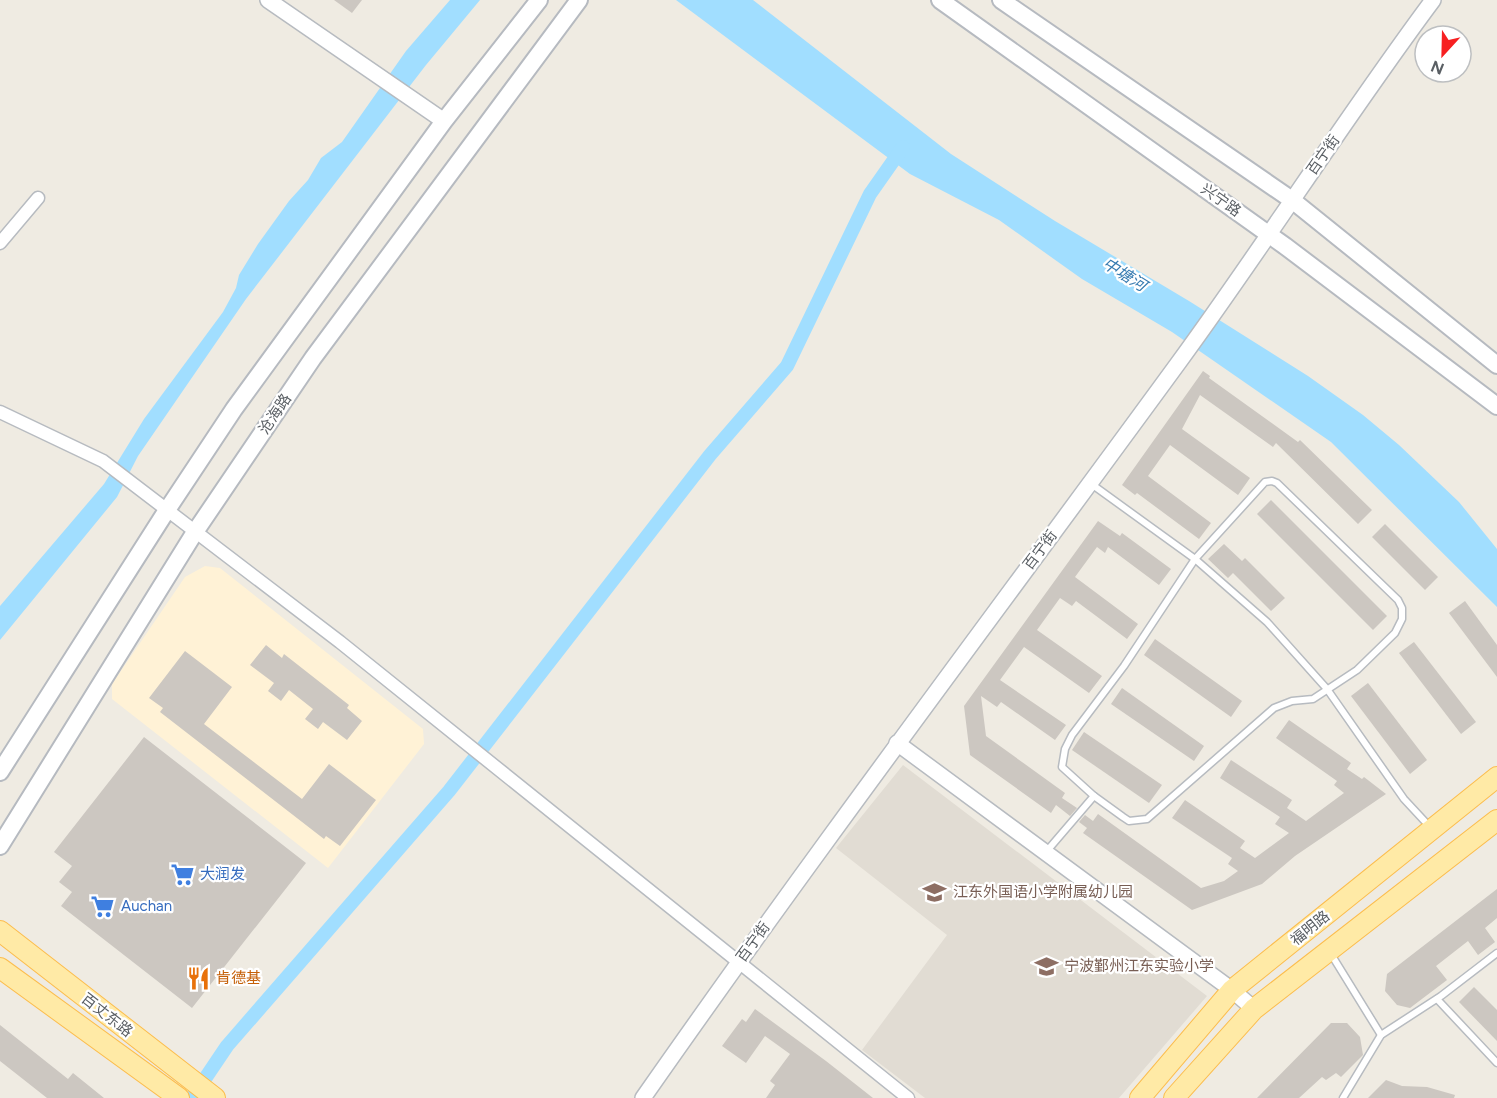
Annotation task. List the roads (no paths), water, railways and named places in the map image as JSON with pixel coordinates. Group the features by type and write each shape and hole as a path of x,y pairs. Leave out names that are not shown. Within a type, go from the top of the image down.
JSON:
{"main road":[{"path":"0,772 234,409 444,121 539,0"},
{"name":"沧海路","path":"0,846 195,532 313,358 579,0"},
{"name":"兴宁路","path":"940,0 1268,234 1497,406"},
{"path":"1002,0 1292,200 1497,364"},
{"name":"福明路","path":"1140,1098 1232,990 1497,777"},
{"name":"福明路","path":"1174,1098 1254,1009 1497,820"},
{"name":"百丈东路","path":"0,931 215,1098"},
{"name":"百丈东路","path":"0,968 179,1098"}],"street":[{"path":"268,0 444,121"},
{"name":"百宁街","path":"643,1098 738,962 897,743 1181,359 1429,2"},
{"path":"0,243 38,198"},
{"path":"0,412 108,464 340,642 908,1098"},
{"path":"897,743 1232,990 1254,1009"}],"lane":[{"path":"1272,481 1277,483 1398,600 1402,608 1402,619 1395,633 1357,670 1313,699 1292,701 1274,708 1148,819 1129,821 1094,796 1062,767 1065,749 1072,735 1124,666 1195,559 1265,482 1272,481"},
{"path":"1090,483 1195,559 1267,622 1327,689 1404,799 1432,830"},
{"path":"1046,852 1094,796"},
{"path":"1329,951 1381,1035"},
{"path":"1343,1098 1381,1035 1437,999 1497,953"},
{"path":"1437,999 1497,1063"}],"water":[{"path":"450,0 480,0 426,65 246,299 138,456 117,497 0,640 0,606 104,484 144,419 223,312 236,288 239,275 258,244 289,201 308,180 321,158 342,142 406,51"},
{"name":"中塘河","path":"676,0 753,0 951,154 1055,221 1308,376 1363,415 1399,445 1459,502 1497,549 1497,607 1331,442 1172,332 1082,279 999,220 910,174"}],"waterway":[{"path":"192,1098 227,1046 449,791 710,455 787,366 870,194 903,147"}],"place":[{"name":"大润发","path":"182,874"},
{"name":"江东外国语小学附属幼儿园","path":"935,892"},
{"name":"Auchan","path":"103,906"},
{"name":"宁波鄞州江东实验小学","path":"1046,966"},
{"name":"肯德基","path":"198,978"}]}
